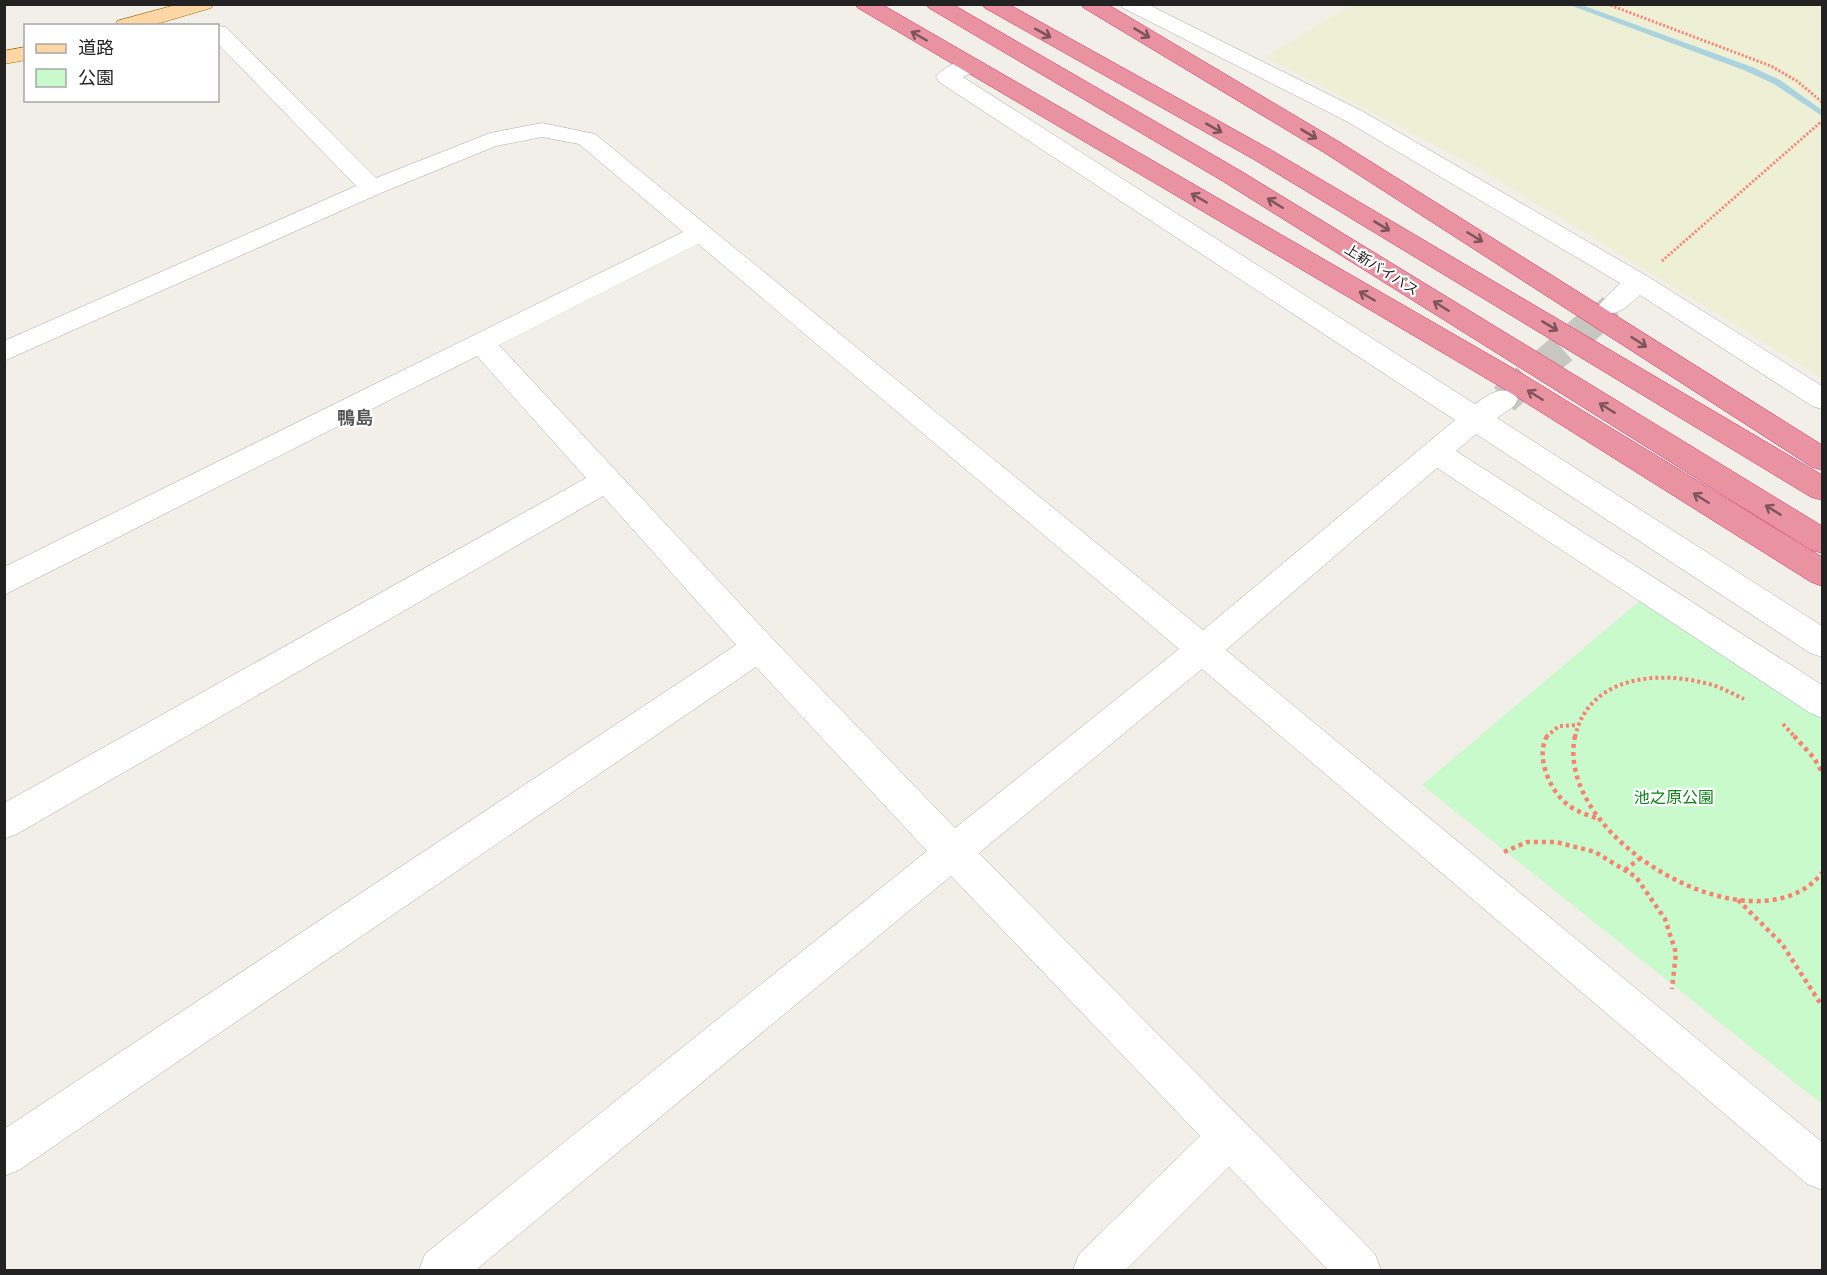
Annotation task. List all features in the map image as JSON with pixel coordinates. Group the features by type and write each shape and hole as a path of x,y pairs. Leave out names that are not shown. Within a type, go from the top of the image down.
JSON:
{"highway":[{"path":"865,4 1511,380 1822,573"},
{"name":"上新バイパス","path":"936,4 1230,175 1822,541"},
{"path":"992,4 1263,155 1822,489"},
{"path":"1092,4 1352,160 1822,459"}],"main road":[{"path":"132,24 195,5"},
{"path":"4,58 24,53"}],"street":[{"path":"1130,4 1354,116 1638,282 1822,399"},
{"path":"195,5 209,24"},
{"path":"219,33 372,188"},
{"path":"970,65 947,77 1822,643"},
{"path":"4,352 372,188 490,140 542,130 587,139 1203,650 1822,1169"},
{"path":"4,582 700,233"},
{"path":"1611,306 1638,282"},
{"path":"481,343 759,647 954,853 1359,1270"},
{"path":"441,1270 1203,650 1437,453 1474,418 1504,399"},
{"path":"1437,453 1822,703"},
{"path":"4,822 607,480"},
{"path":"4,1155 759,647"},
{"path":"1095,1270 1230,1137"}],"path":[{"path":"1607,4 1771,66 1797,81 1822,102"},
{"path":"1638,282 1822,122"},
{"path":"1746,699 1704,682 1662,676 1626,681 1597,696 1578,721 1573,753 1582,790 1600,820 1639,859 1684,886 1738,900 1773,900 1809,887 1822,873"},
{"path":"1777,720 1815,758 1822,772"},
{"path":"1578,725 1560,725 1548,732 1542,761 1559,796 1578,812 1600,820"},
{"path":"1498,855 1527,842 1556,842 1594,852 1636,877 1665,919 1676,953 1671,996"},
{"path":"1625,870 1639,859"},
{"path":"1738,900 1782,944 1822,1006"}],"green space":[{"path":"1353,4 1822,5 1822,378 1477,167 1265,57"},
{"name":"池之原公園","path":"1643,598 1822,718 1822,1104 1422,785"}],"waterway":[{"path":"1570,4 1749,69 1777,82 1822,114"}],"tunnel":[{"path":"1593,322 1611,306"},
{"path":"1504,399 1595,320"}],"district":[{"name":"鴨島","path":"355,417"}]}
